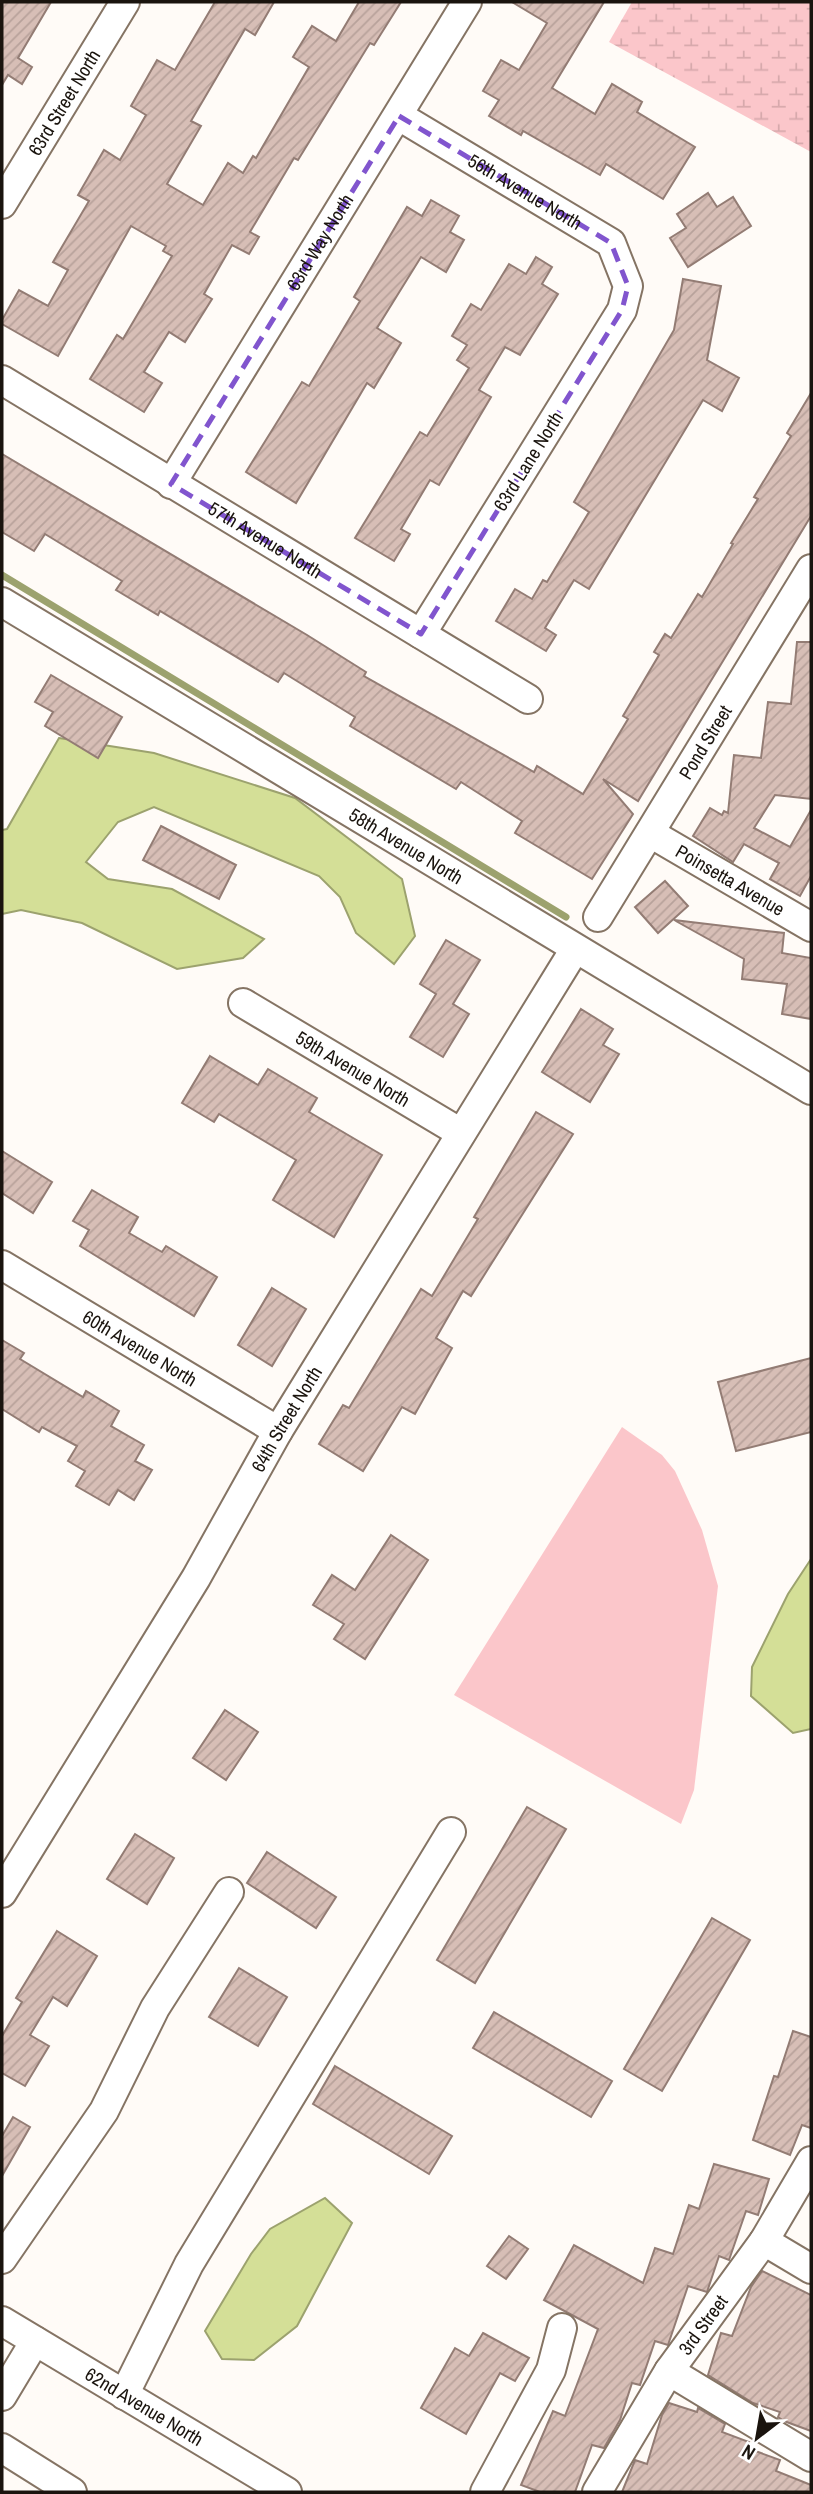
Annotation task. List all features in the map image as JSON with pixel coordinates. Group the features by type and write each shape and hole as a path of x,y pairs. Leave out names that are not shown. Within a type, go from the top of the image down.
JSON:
{"street":[{"name":"63rd Street North","path":"2,204 125,2"},
{"name":"63rd Way North","path":"171,484 467,2"},
{"name":"56th Avenue North","path":"399,116 611,243 628,286"},
{"name":"63rd Lane North","path":"421,634 622,310 628,286"},
{"name":"57th Avenue North","path":"2,380 528,699"},
{"name":"Pond Street","path":"598,918 811,569"},
{"name":"58th Avenue North","path":"2,602 811,1090"},
{"name":"Poinsetta Avenue","path":"650,833 811,927"},
{"name":"64th Street North","path":"2,1893 196,1578 278,1431 575,949"},
{"name":"59th Avenue North","path":"243,1003 461,1133"},
{"name":"60th Avenue North","path":"2,1265 278,1431"},
{"path":"124,2395 189,2264 451,1832"},
{"path":"2,2259 104,2111 155,2008 229,1892"},
{"name":"3rd Street","path":"597,2492 669,2371 764,2241 811,2161"},
{"path":"764,2241 811,2269"},
{"name":"62nd Avenue North","path":"2,2321 287,2492"},
{"path":"485,2492 551,2370 562,2328"},
{"path":"2,2396 34,2341"},
{"path":"669,2371 811,2456"},
{"path":"2,2448 72,2492"}],"highlighted area":[{"path":"399,116 611,243 628,286 622,310 421,634 171,484"}],"green space":[{"path":"632,2 811,2 811,152 609,42"},
{"path":"622,1427 662,1455 675,1471 702,1530 718,1586 694,1790 681,1824 454,1695"}],"shaded area":[{"path":"59,738 154,753 295,798 402,879 415,936 394,964 356,933 340,897 319,876 154,807 118,822 86,862 108,879 172,889 264,939 243,958 177,969 82,923 21,910 2,914 2,830 7,829"},
{"path":"811,1559 811,1729 793,1733 751,1696 752,1667 788,1594"},
{"path":"325,2198 352,2223 297,2326 254,2360 222,2359 205,2331 251,2254 270,2229"}],"building":[{"path":"2,2 51,2 18,58 32,67 22,84 8,75 2,85"},
{"path":"215,2 274,2 255,35 245,29 191,121 201,126 167,184 203,205 228,163 243,173 253,156 256,158 309,67 293,57 312,26 336,41 359,2 401,2 374,45 370,43 298,160 294,158 250,232 259,237 249,254 232,245 204,294 212,299 185,342 169,332 144,372 162,383 144,412 90,379 117,335 123,339 172,256 163,251 166,246 131,226 58,356 2,324 2,320 19,290 48,306 68,270 53,262 89,201 78,195 104,150 120,160 146,115 131,106 157,60 175,70"},
{"path":"512,2 604,2 552,88 595,114 612,84 642,102 637,112 695,147 663,199 606,164 600,175 523,131 521,135 489,116 499,100 483,91 501,60 519,70 547,23"},
{"path":"708,193 717,207 733,197 751,226 688,267 670,238 686,228 677,214"},
{"path":"431,200 459,216 450,232 464,240 446,272 421,257 377,328 401,343 374,388 367,383 296,503 246,472 302,382 309,386 360,301 354,297 407,207 422,216"},
{"path":"536,257 552,267 542,284 558,294 520,355 505,347 479,390 491,397 439,485 430,480 401,529 410,534 394,561 355,538 420,432 427,436 469,368 457,360 467,345 452,336 471,304 481,310 509,264 526,274"},
{"path":"683,279 721,286 707,360 739,378 722,411 703,400 589,589 574,580 545,628 556,635 546,651 496,621 515,589 532,599 543,580 547,582 589,512 574,502 674,330"},
{"path":"811,393 811,516 638,801 603,779 633,814 592,879 515,833 522,821 461,782 456,789 350,726 355,717 284,673 278,682 160,611 158,615 116,590 122,581 45,534 34,551 2,532 2,454 307,635 366,672 364,676 534,772 537,766 583,794 628,719 623,716 659,655 654,652 665,634 671,638 698,594 702,597 758,499 754,497 791,436 787,433"},
{"path":"797,642 811,642 811,799 775,795 754,828 790,847 811,810 811,876 800,896 770,879 779,863 744,844 733,862 693,836 710,808 722,815 724,811 728,813 734,755 761,758 768,702 791,704"},
{"path":"51,675 122,717 98,758 45,726 53,712 35,702"},
{"path":"161,826 236,865 219,899 143,860"},
{"path":"665,881 688,906 658,933 635,907"},
{"path":"674,920 784,933 782,953 811,958 811,1019 782,1014 787,984 742,979 744,959"},
{"path":"446,940 480,960 453,1004 469,1014 443,1057 410,1037 436,994 420,984"},
{"path":"581,1009 613,1029 603,1045 619,1054 590,1102 542,1072"},
{"path":"210,1056 258,1085 268,1069 317,1098 309,1112 382,1155 334,1237 273,1200 296,1160 219,1114 214,1122 182,1103"},
{"path":"536,1112 573,1134 471,1296 463,1291 436,1338 452,1348 415,1414 402,1407 363,1471 319,1444 343,1405 349,1408 421,1289 432,1296 478,1219 474,1217"},
{"path":"2,1151 52,1182 33,1213 2,1193"},
{"path":"92,1190 138,1217 129,1233 162,1252 166,1246 217,1277 194,1316 80,1246 89,1230 73,1221"},
{"path":"272,1288 306,1309 272,1366 238,1345"},
{"path":"2,1340 24,1353 20,1359 83,1397 86,1391 119,1411 111,1426 144,1445 135,1461 152,1470 134,1500 118,1490 109,1505 76,1486 85,1471 68,1461 77,1446 42,1427 39,1432 2,1409"},
{"path":"811,1358 811,1432 736,1451 718,1382"},
{"path":"391,1535 428,1560 365,1659 334,1639 344,1624 313,1605 332,1575 355,1590"},
{"path":"225,1710 258,1732 226,1780 193,1758"},
{"path":"527,1807 566,1829 475,1983 437,1960"},
{"path":"135,1834 174,1858 147,1904 107,1879"},
{"path":"267,1852 336,1897 316,1928 247,1883"},
{"path":"712,1918 750,1940 662,2091 624,2069"},
{"path":"57,1931 97,1956 67,2006 53,1997 30,2035 49,2046 25,2086 2,2073 2,2036 22,2002 16,1998"},
{"path":"239,1968 287,1997 258,2046 209,2017"},
{"path":"494,2012 612,2081 591,2117 473,2048"},
{"path":"793,2031 811,2037 811,2128 802,2125 790,2155 753,2140 774,2076 778,2077"},
{"path":"335,2066 452,2136 429,2174 313,2104"},
{"path":"13,2117 30,2127 2,2176 2,2136"},
{"path":"714,2164 769,2179 758,2215 746,2211 729,2260 719,2256 707,2292 688,2286 668,2345 655,2341 640,2385 632,2383 620,2420 604,2448 592,2445 575,2492 540,2492 521,2485 553,2411 565,2416 598,2329 544,2300 574,2245 643,2283 655,2248 673,2254 689,2205 699,2209"},
{"path":"509,2236 528,2249 506,2279 487,2266"},
{"path":"762,2271 811,2295 811,2431 784,2421 778,2417 780,2412 753,2403 708,2375 721,2333 732,2336 751,2287"},
{"path":"483,2333 529,2358 515,2381 500,2373 466,2434 421,2408 455,2348 469,2356"},
{"path":"669,2403 697,2412 698,2408 725,2424 722,2432 749,2442 747,2448 780,2460 776,2471 811,2485 811,2492 622,2492 635,2460 647,2464 662,2415"}],"waterway":[{"path":"2,575 566,917"}]}
